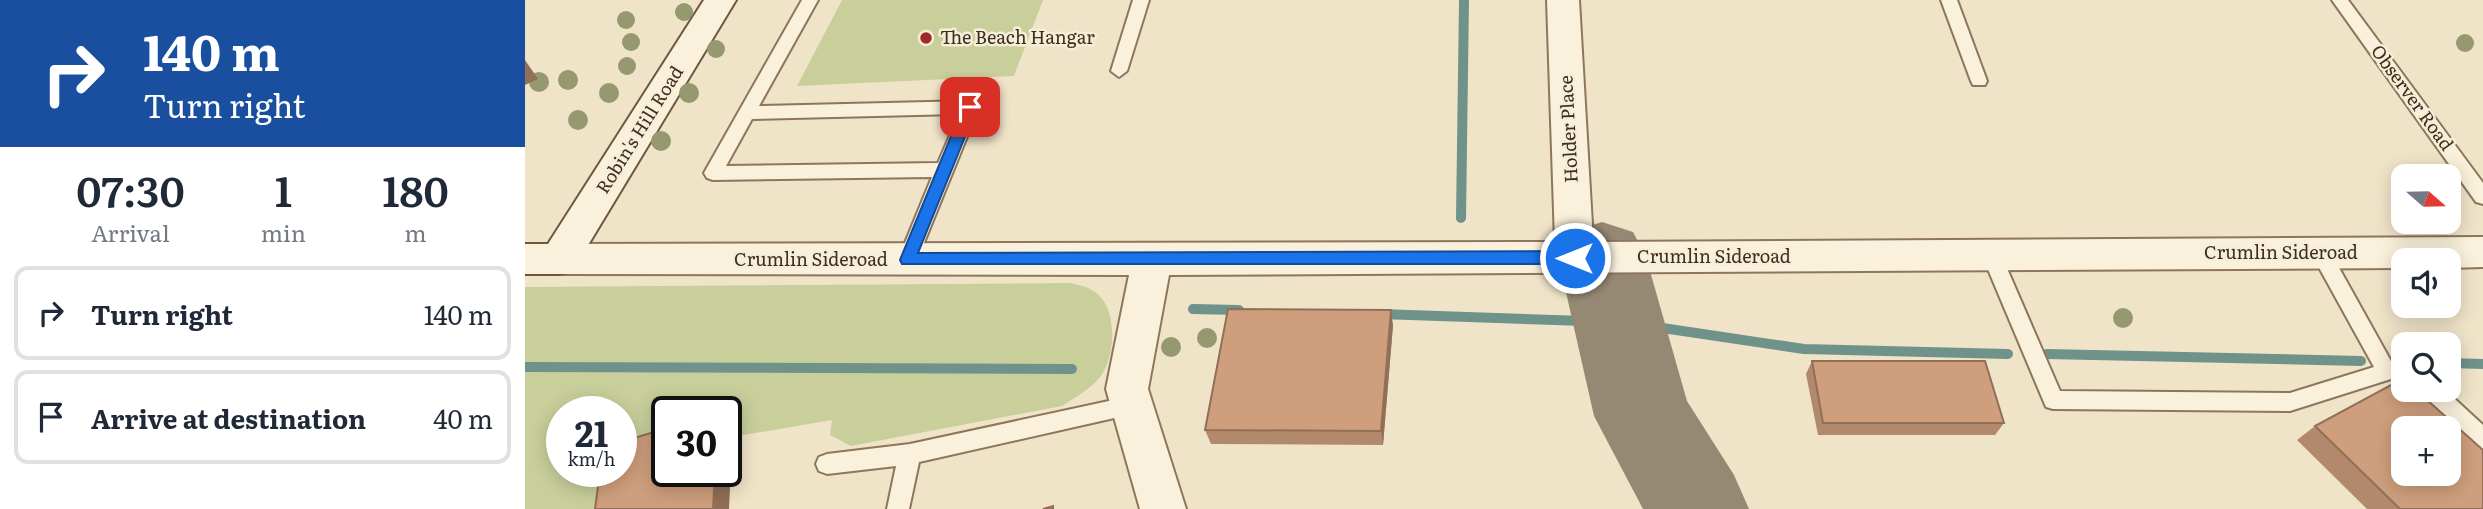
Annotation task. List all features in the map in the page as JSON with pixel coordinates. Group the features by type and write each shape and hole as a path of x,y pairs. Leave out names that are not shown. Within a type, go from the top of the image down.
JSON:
{"street":[{"name":"Robin's Hill Road","path":"542,259 720,0"},
{"name":"Holder Place","path":"1563,0 1575,258"},
{"name":"Crumlin Sideroad","path":"542,259 1152,260 2483,252"},
{"path":"1152,260 1127,388 1163,509"}],"lane":[{"path":"810,0 713,173 944,170"},
{"path":"1119,71 1141,0"},
{"path":"1949,0 1979,81"},
{"name":"Observer Road","path":"2340,0 2483,197"},
{"path":"747,113 970,107 908,260"},
{"path":"2321,253 2391,367"},
{"path":"1992,255 2053,400 2290,402 2391,375"},
{"path":"2443,402 2483,439"},
{"path":"827,464 909,454 1132,405"},
{"path":"898,509 909,454"}],"green space":[{"name":"The Beach Hangar","path":"842,0 1043,0 1014,76 797,86"},
{"path":"1071,283 1090,289 1106,305 1112,327 1111,351 1104,371 1096,382 1062,406 851,446 830,435 832,420 742,435 742,396 651,396 651,450 637,454 637,396 546,396 546,487 609,487 596,509 525,509 525,287"}],"building":[{"path":"1228,309 1391,310 1381,431 1205,430"},
{"path":"1812,361 1985,361 2004,423 1823,423"},
{"path":"2391,385 2391,402 2429,402 2445,416 2391,416 2391,486 2461,486 2461,430 2483,450 2483,509 2400,509 2315,426"},
{"path":"651,433 651,487 714,487 713,509 595,509 598,487 637,487 637,437"}],"waterway":[{"path":"1461,218 1464,0"},
{"path":"1193,309 1239,310"},
{"path":"1380,314 1614,322"},
{"path":"1629,323 1804,349 2008,354"},
{"path":"2047,354 2361,361"},
{"path":"2461,363 2483,364"},
{"path":"525,367 1072,369"}],"taxiway":[{"path":"1602,257 1643,416 1698,509"}],"place":[{"name":"The Beach Hangar","path":"926,38"}],"route":[{"path":"970,107 908,260 1575,258"}]}
